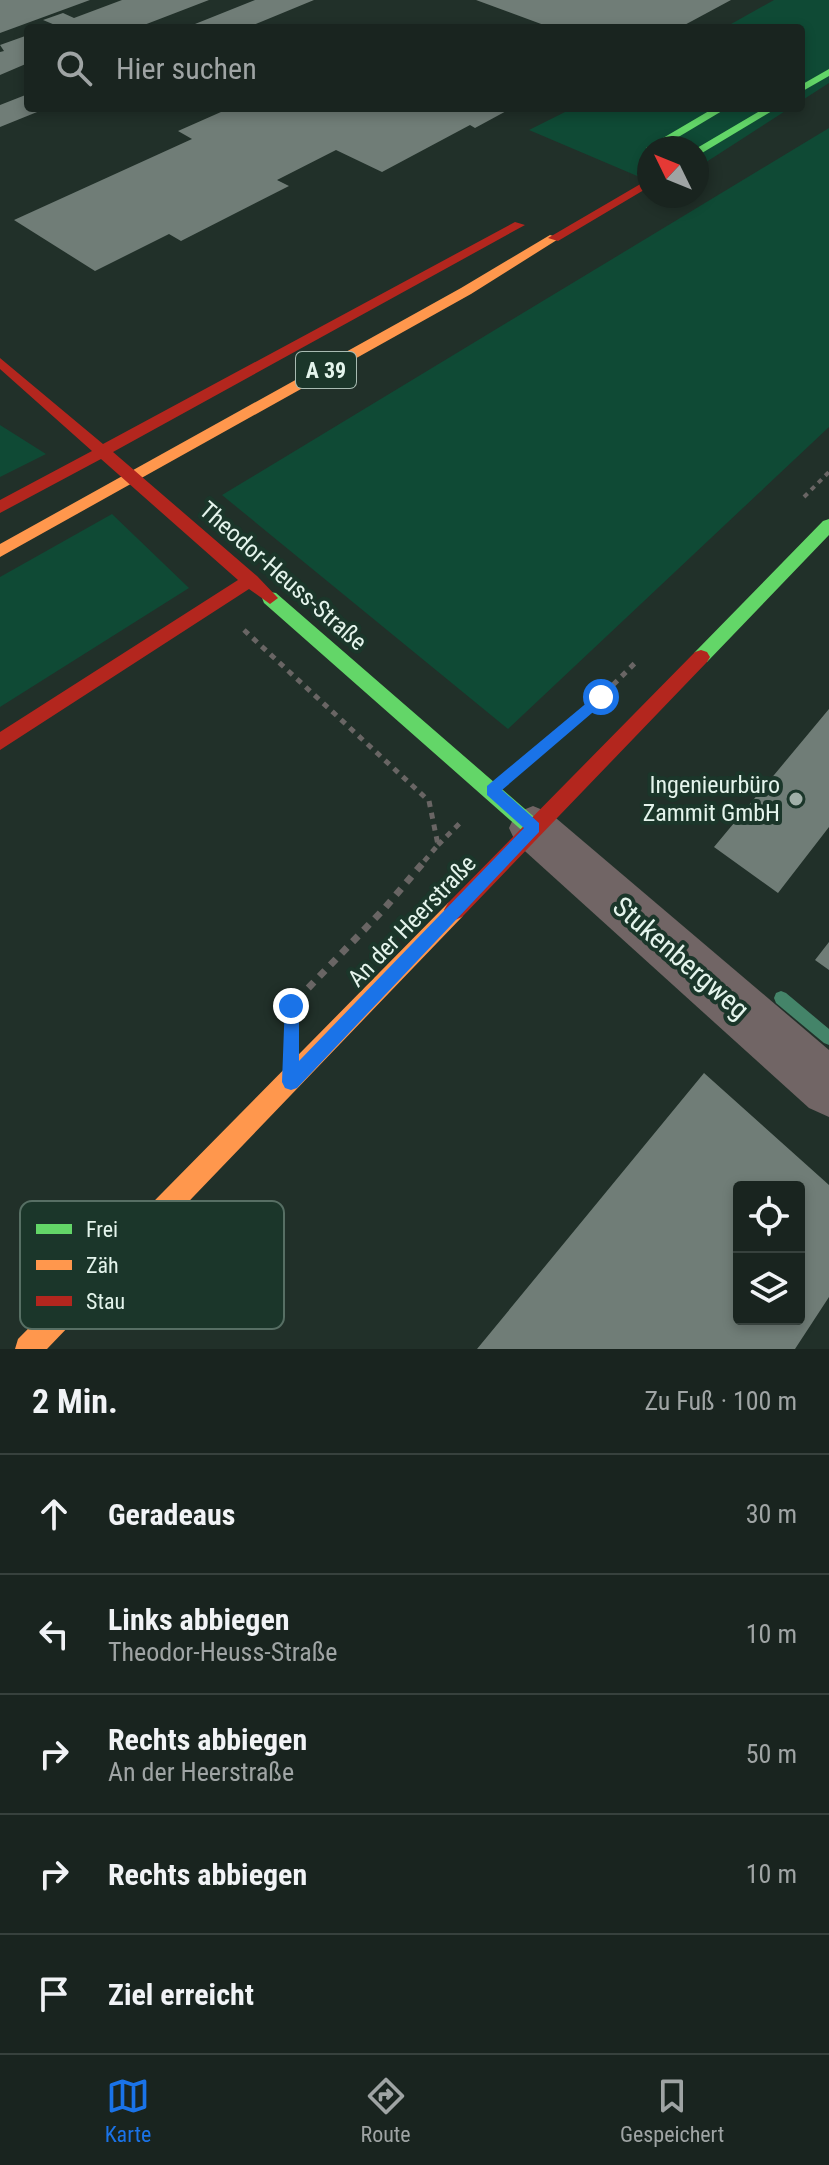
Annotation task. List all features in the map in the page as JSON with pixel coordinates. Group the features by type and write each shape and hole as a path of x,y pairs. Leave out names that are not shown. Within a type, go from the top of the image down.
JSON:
{"main road":[{"path":"805,87 829,72"},
{"path":"674,136 715,112"},
{"path":"709,146 765,112"},
{"name":"A 39","path":"0,551 466,291 637,189"},
{"name":"A 39","path":"0,507 434,274 542,212"},
{"name":"Theodor-Heuss-Straße","path":"0,362 533,828"},
{"name":"An der Heerstraße","path":"174,1201 829,525"},
{"path":"0,742 251,580"},
{"name":"An der Heerstraße","path":"28,1349 48,1329"}],"street":[{"name":"Stukenbergweg","path":"533,828 829,1088"}],"path":[{"path":"795,506 829,472"},
{"path":"216,603 429,801 438,845 384,909 291,1006 291,1082"},
{"path":"492,790 601,697 647,652"}],"green space":[{"path":"774,0 829,0 829,83 805,98 805,24 731,24"},
{"path":"565,112 784,112 709,160 709,136 637,136 637,176 529,130"},
{"path":"829,128 829,427 508,729 222,495 697,208 709,208 709,201"},
{"path":"0,425 46,454 0,477"},
{"path":"112,514 189,588 0,707 0,577"}],"building":[{"path":"0,0 90,0 24,24 0,33"},
{"path":"122,0 209,0 147,24 53,24 43,20 63,13 74,18"},
{"path":"255,0 314,0 256,24 195,24"},
{"path":"476,0 731,0 686,24 541,24"},
{"path":"24,36 24,65 0,75 0,52 4,51 0,45"},
{"path":"24,96 24,112 37,112 0,127 0,105"},
{"path":"221,112 505,112 475,128 470,125 382,172 336,150 277,180 289,186 181,241 169,234 95,271 14,220 192,139 178,131"},
{"path":"829,709 829,827 778,893 714,847"},
{"path":"829,942 829,970 815,960"},
{"path":"704,1073 829,1185 829,1297 795,1349 477,1349"}],"waterway":[{"path":"781,998 829,1038"}],"traffic: fast":[{"path":"805,87 829,72"},
{"path":"673,136 715,112"},
{"path":"709,146 765,112"},
{"path":"701,657 829,525"},
{"path":"270,598 533,828"}],"traffic: slow":[{"path":"0,551 466,291 554,238"},
{"path":"172,1201 455,910"},
{"path":"28,1349 47,1329"}],"traffic: jam":[{"path":"554,238 637,189"},
{"path":"0,507 519,225"},
{"path":"0,362 270,598"},
{"path":"0,742 251,580"},
{"path":"455,910 701,657"}],"place":[{"name":"Ingenieurbüro Zammit GmbH","path":"796,799"}],"route":[{"path":"291,1006 291,1082 533,828 492,790 601,697"}]}
